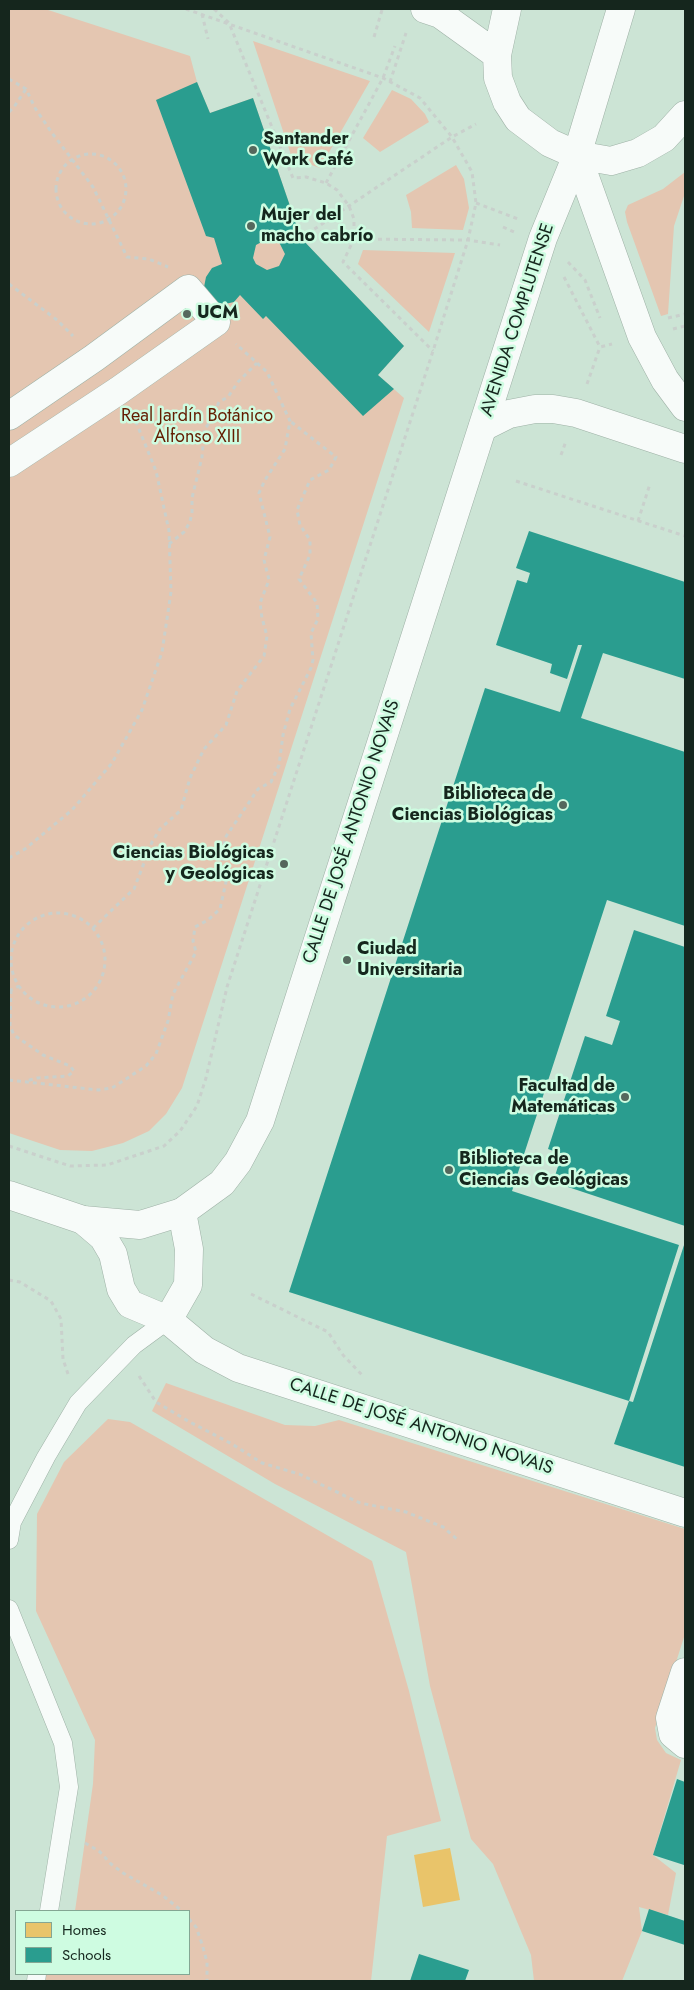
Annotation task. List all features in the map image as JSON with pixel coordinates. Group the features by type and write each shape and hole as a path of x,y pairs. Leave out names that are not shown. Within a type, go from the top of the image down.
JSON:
{"street":[{"path":"507,9 497,55 498,78 507,102 518,119 550,143 577,156 611,161 638,153 664,138 685,115"},
{"name":"AVENIDA COMPLUTENSE","path":"483,427 543,238 577,156 621,9"},
{"path":"416,18 440,14 497,55"},
{"path":"577,156 642,337 666,380 685,407"},
{"path":"9,416 94,358 188,289 216,322 118,392 9,463"},
{"name":"AVENIDA COMPLUTENSE","path":"483,427 509,414 535,409 553,409 576,413 685,449"},
{"name":"CALLE DE JOSÉ ANTONIO NOVAIS","path":"9,1196 83,1220 140,1225 182,1212 222,1183 238,1162 260,1121 483,427"},
{"path":"168,1320 188,1285 188,1249 182,1212"},
{"name":"CALLE DE JOSÉ ANTONIO NOVAIS","path":"83,1220 103,1237 113,1254 121,1289 130,1304 168,1320 204,1350 238,1368 685,1513"},
{"path":"685,1672 670,1718 673,1734 685,1744"}],"lane":[{"path":"9,1540 12,1522 46,1457 78,1403 134,1345 168,1320"},
{"path":"9,1609 63,1743 69,1787 49,1910"}],"path":[{"path":"9,1146 70,1166 108,1165 164,1146 180,1131 197,1106 206,1078 228,987 433,351 468,240 476,203 472,172 452,138 420,98 383,78 186,9"},
{"path":"214,9 229,23 293,178 306,177 326,182 337,190 349,206 354,219 354,238 343,262 433,351"},
{"path":"374,37 382,10"},
{"path":"202,14 208,39"},
{"path":"390,82 416,18"},
{"path":"326,182 383,78 395,46"},
{"path":"9,79 26,89 35,108 71,160 93,186 127,257 150,259 169,268"},
{"path":"9,112 26,89"},
{"path":"301,238 476,124"},
{"path":"82,155 104,156 114,162 121,170 125,180 126,192 120,207 109,220 98,224 86,224 74,220 65,213 58,203 55,191 57,179 62,168 71,160 82,155"},
{"path":"476,203 524,222"},
{"path":"354,238 468,240 500,246"},
{"path":"568,263 585,280 601,320"},
{"path":"564,277 600,347 585,389"},
{"path":"9,284 57,320 94,358"},
{"path":"662,319 685,314"},
{"path":"667,331 685,326"},
{"path":"9,1080 98,1090 112,1088 146,1066 156,1054 168,1021 174,994 196,952 193,941 195,927 208,920 220,909 226,882 222,853 225,838 258,789 271,782 279,765 283,735 290,709 311,668 313,660 311,633 318,619 317,603 299,579 310,555 310,540 300,525 296,510 310,480 329,470 336,457 290,421 267,372 230,338"},
{"path":"600,347 618,343"},
{"path":"169,544 184,532 190,522 192,498 202,457 204,430 210,423 218,402 228,397 238,382 257,363"},
{"path":"9,858 25,849 72,810 112,763 142,710 162,652 171,592 169,531 156,471 132,414 118,392"},
{"path":"93,928 134,889 152,842 160,829 181,810 190,778 204,749 226,724 237,691 264,656 267,636 260,602 269,580 264,560 270,537 259,493 264,480 285,449 290,421"},
{"path":"516,481 685,536"},
{"path":"638,521 650,484"},
{"path":"53,913 68,913 82,919 93,928 101,940 105,954 104,970 97,985 87,997 72,1005 56,1007 40,1003 27,995 19,986 12,967 12,951 17,937 26,925 38,917 53,913"},
{"path":"19,986 10,991 10,1026 14,1035 43,1055 70,1066 74,1071 68,1076 37,1078 23,1082"},
{"path":"9,1280 20,1282 51,1302 61,1319 63,1359 70,1380"},
{"path":"251,1294 328,1332 343,1356 367,1380"},
{"path":"125,1354 156,1402 188,1422 232,1444 262,1463 299,1474 360,1503 406,1512 443,1527 458,1540"},
{"path":"62,1834 99,1851 111,1864 162,1895 181,1910"},
{"path":"190,1920 196,1927 202,1944 207,1962 207,1981"}],"green space":[{"name":"Real Jardín Botánico Alfonso XIII","path":"9,9 45,9 190,56 197,82 210,113 253,98 301,238 404,346 378,375 404,398 182,1088 166,1114 149,1131 123,1143 92,1151 60,1150 9,1133"},
{"path":"253,41 370,81 320,168 292,158"},
{"path":"392,90 411,99 425,114 429,122 380,152 363,138"},
{"path":"456,165 464,179 469,208 463,230 412,228 411,212 406,195"},
{"path":"685,172 685,193 674,226 668,314 661,316 625,212 628,205 663,189"},
{"path":"363,250 455,253 429,332 358,264"},
{"path":"166,1383 285,1425 315,1426 339,1420 685,1529 685,1634 655,1728 657,1740 666,1753 681,1760 653,1855 676,1873 668,1915 639,1907 642,1931 622,1981 534,1981 531,1955 493,1864 471,1839 430,1686 406,1552 275,1484 152,1411"},
{"path":"108,1419 130,1422 372,1561 409,1691 441,1821 387,1836 371,1981 34,1981 38,1975 190,1975 190,1910 75,1910 93,1784 95,1740 36,1611 37,1514 64,1462"}],"building: Homes":[{"path":"450,1848 460,1900 423,1907 414,1855"}],"building: Schools":[{"path":"197,82 210,113 253,98 301,238 404,346 378,375 394,389 363,416 266,316 263,319 240,295 234,302 217,303 204,287 206,277 212,268 222,264 214,238 206,236 156,100","holes":["267,239 274,239 279,242 285,254 279,266 267,270 256,264 253,258 256,245"]},
{"path":"529,531 685,582 685,679 603,653 581,718 685,752 685,926 607,900 512,1191 679,1245 629,1401 289,1292 485,688 560,712 582,645 578,645 567,679 550,673 552,664 496,645 517,580 527,583 530,573 516,568"},
{"name":"Facultad de Matemáticas","path":"634,930 685,947 685,1226 553,1182 562,1154 548,1149 585,1036 612,1045 620,1021 606,1016"},
{"path":"685,1242 685,1467 614,1444 629,1401 633,1402"},
{"path":"677,1779 685,1782 684,1865 653,1855"},
{"path":"649,1909 685,1921 685,1945 642,1931"},
{"path":"419,1954 469,1970 465,1981 410,1981"}],"place":[{"name":"Santander Work Café","path":"253,150"},
{"name":"Mujer del macho cabrío","path":"251,226"},
{"name":"UCM","path":"187,314"},
{"name":"Biblioteca de Ciencias Biológicas","path":"563,805"},
{"name":"Ciencias Biológicas y Geológicas","path":"284,864"},
{"name":"Ciudad Universitaria","path":"347,960"},
{"name":"Facultad de Matemáticas","path":"625,1097"},
{"name":"Biblioteca de Ciencias Geológicas","path":"449,1170"}]}
